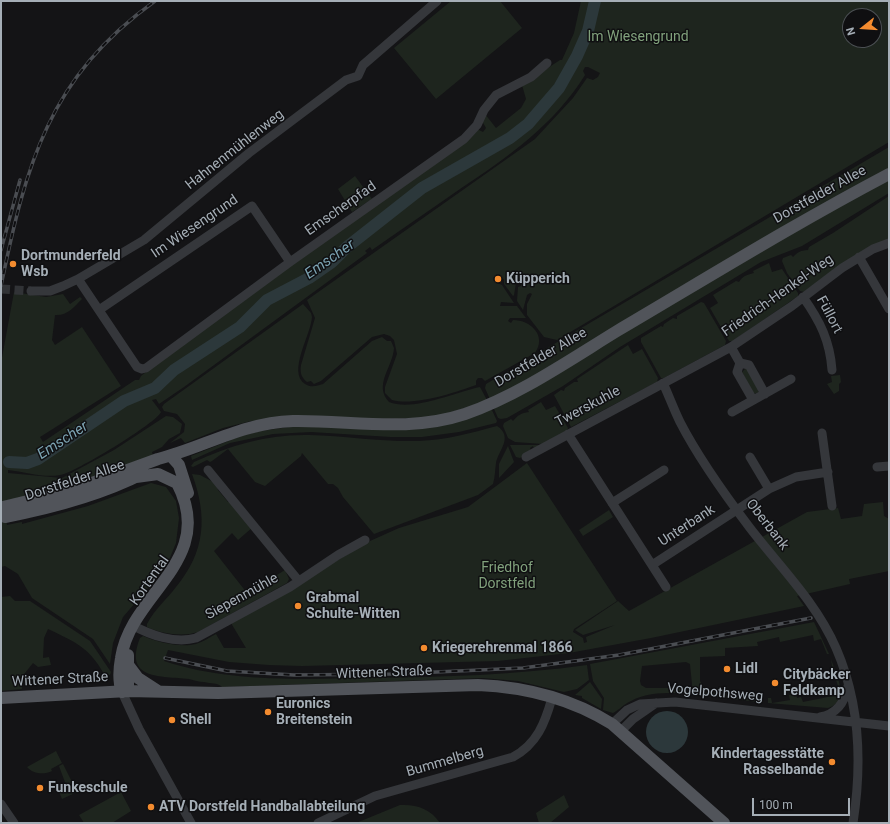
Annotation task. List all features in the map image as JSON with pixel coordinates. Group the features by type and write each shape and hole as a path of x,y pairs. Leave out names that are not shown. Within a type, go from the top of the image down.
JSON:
{"main road":[{"name":"Dorstfelder Allee","path":"171,456 165,464 136,477 76,499 4,512 73,490 158,458 171,456 222,435 258,426 293,421 413,425 451,418 484,407 530,383 801,222 889,174"},
{"name":"Kortental","path":"125,692 119,680 120,664 124,646 134,626 169,575 183,549 187,527 187,516 185,501 172,470 171,456"},
{"name":"Kortental","path":"125,692 129,647 134,626 177,572 188,549 192,514 189,496 180,468 171,456"},
{"path":"136,477 158,474 177,483"},
{"path":"128,663 130,670 138,678 159,692"},
{"name":"Wittener Straße","path":"1,698 125,692 218,693 478,685 515,688 552,698 598,716 617,728 724,823"}],"street":[{"name":"Hahnenmühlenweg","path":"31,291 50,291 78,280 144,240 249,153 346,80 358,76 363,65 437,1"},
{"name":"Emscherpfad","path":"98,310 132,361 140,368 146,368 290,262 464,139 476,125 484,110 496,95 531,77 547,63"},
{"name":"Im Wiesengrund","path":"98,310 252,206 290,262"},
{"name":"Friedrich-Henkel-Weg","path":"663,383 731,347 859,257 873,249 889,243"},
{"path":"859,257 889,309"},
{"path":"78,280 98,310"},
{"name":"Füllort","path":"803,297 823,327 831,353 832,370"},
{"path":"731,347 740,362 749,365 765,394"},
{"path":"740,362 737,372 752,400"},
{"path":"732,412 791,379"},
{"name":"Twerskuhle","path":"526,457 663,383"},
{"name":"Oberbank","path":"663,383 680,422 736,510 794,580 817,614 835,646 849,683 856,723 859,765 858,796 854,823"},
{"path":"822,433 832,506"},
{"name":"Unterbank","path":"568,434 666,587"},
{"path":"750,457 769,489"},
{"path":"877,467 889,466"},
{"name":"Siepenmühle","path":"134,626 157,636 189,640 196,638 271,597 298,580 208,470"},
{"path":"612,503 664,470"},
{"name":"Unterbank","path":"652,566 769,489 796,477 828,472"},
{"path":"298,580 365,540"},
{"path":"816,718 830,714 839,708 846,694 849,683"},
{"name":"Kortental","path":"125,692 127,705 191,823"},
{"name":"Bummelberg","path":"318,823 375,796 513,757 521,753 535,740 540,732 552,698"},
{"name":"Vogelpothsweg","path":"617,728 634,719 658,702 688,702 889,726"},
{"path":"1,804 14,823"}],"green space":[{"path":"451,1 500,1 522,28 436,99 394,48"},
{"path":"581,1 889,1 889,142 557,340 544,337 527,315 527,304 532,294 530,293 527,295 523,310 517,301 518,287 521,286 521,283 516,283 513,296 504,284 504,279 499,278 497,283 502,285 514,303 501,302 500,306 517,306 526,318 510,318 508,321 511,323 513,320 520,321 531,326 538,335 538,347 535,353 485,381 482,378 478,378 476,385 446,395 423,400 392,400 385,393 385,387 397,354 394,340 390,336 384,334 372,337 321,381 314,384 311,381 307,382 301,375 301,365 315,318 307,300 535,139 573,98 587,78 593,80 598,77 600,73 585,67 583,71 585,75 573,93 529,139 495,165 372,250 370,247 365,251 367,253 184,387 159,404 156,399 152,400 161,412 146,426 97,457 60,475 41,475 8,470 8,473 62,478 114,450 166,416 173,417 182,424 180,433 169,439 162,447 152,452 153,456 90,480 6,502 2,501 7,525 22,522 22,524 88,506 151,483 166,487 176,501 179,518 176,543 169,560 160,574 123,617 113,643 110,664 93,639 32,598 18,574 5,566 1,567 1,363 14,292 46,297 63,294 70,304 80,297 82,299 70,310 63,314 55,315 52,340 55,345 82,327 121,386 40,437 43,442 135,380 139,380 141,376 159,362 477,129 483,132 486,128 482,121 485,114 496,128 521,108 526,99 522,85 562,60 574,33"},
{"path":"889,147 889,169 741,262 889,179 889,193 802,246 761,262 620,347 563,386 507,418 498,418 485,388 486,384"},
{"path":"355,176 372,199 352,212 338,189"},
{"path":"889,196 889,239 804,292 800,291 787,273 782,261 783,258 791,255 793,257 800,252 808,250 809,247"},
{"path":"769,263 772,272 782,269 798,293 798,296 733,341 729,341 710,308 718,303 713,295 736,281 739,282 745,276 754,273 753,271"},
{"path":"701,302 704,303 726,341 725,345 664,378 661,378 641,342 641,338 661,326 663,327 664,324 673,318 677,319 677,316"},
{"path":"303,304 311,313 312,317 311,325 301,353 298,371 300,378 305,384 314,386 323,384 372,341 382,337 387,341 391,341 394,348 393,355 383,382 385,396 389,402 410,405 480,387 488,402 430,418 251,421 223,428 185,443 181,438 170,443 184,432 185,424 177,414 164,411 162,407 164,404"},
{"path":"628,345 633,354 642,349 658,378 657,382 571,427 554,395 561,390 564,391 565,388 574,382 578,382 577,379"},
{"path":"747,369 759,391 757,393 753,394 742,372"},
{"path":"840,375 841,382 839,384 839,391 834,394 827,384 832,382 831,376"},
{"path":"541,402 546,410 555,406 568,428 567,431 543,444 515,442 508,438 503,426 504,423 511,419 513,421 516,417 529,412 528,410"},
{"path":"491,408 497,421 496,423 459,432 422,437 391,437 311,432 273,434 230,443 192,460 191,456 241,436 261,431 296,426 379,429"},
{"path":"497,426 502,430 505,439 497,458 493,484 478,495 374,534 343,497 338,488 333,484 328,484 302,453 301,456 265,486 255,482 228,449 210,462 207,460 193,467 191,466 194,462 222,450 279,436 337,436 391,441 419,441 449,438"},
{"path":"510,445 540,445 534,449 533,446 530,448 531,451 520,458 516,457"},
{"path":"508,446 514,462 499,478 499,464"},
{"name":"Friedhof Dorstfeld","path":"527,463 617,601 574,629 573,632 583,638 584,643 587,642 586,637 615,625 583,635 575,630 618,601 629,611 807,512 838,508 841,519 862,516 864,504 883,502 884,516 889,519 889,571 849,579 850,584 797,596 804,606 651,638 569,653 498,661 302,666 229,662 168,650 164,661 215,673 294,679 399,678 480,675 587,665 589,680 577,689 564,692 518,681 483,678 222,687 216,684 189,679 157,676 141,669 137,662 136,652 140,638 143,636 176,645 190,645 204,641 216,634 224,648 246,648 231,623 370,541 399,528 468,507"},
{"path":"192,474 200,475 217,484 218,490 228,502 231,501 253,527 238,540 232,533 214,551 247,593 285,570 289,579 287,583 198,632 192,634 172,634 147,627 147,624 153,614 186,574 198,547 202,519 197,490"},
{"path":"609,510 613,517 583,536 579,530"},
{"path":"10,596 15,601 30,601 90,641 111,672 110,675 104,674 93,657 87,651 74,642 48,629 44,638 43,658 49,657 51,665 38,667 33,663 21,678 22,689 1,691 1,597"},
{"path":"814,622 829,654 827,654 821,639 814,641 813,635 780,642 779,637 757,642 758,646 725,648 725,656 700,657 700,681 704,687 704,692 729,693 729,697 753,697 754,692 759,697 757,702 693,694 690,664 686,662 642,666 640,681 641,685 646,688 683,688 683,693 643,696 628,702 613,713 603,710 604,698 593,681 590,664"},
{"path":"831,659 840,686 839,700 835,704 828,708 768,703 768,698 771,698 772,703 790,700 789,695 796,694 797,698 801,697 803,702 838,695 836,690 839,689 836,680 834,680"},
{"path":"590,682 602,699 601,709 582,698 582,696 575,695"},
{"path":"56,751 62,763 51,769 52,771 39,773 32,771 27,767"},
{"path":"63,764 77,792 62,799 58,789 66,785 59,766"},
{"path":"121,792 131,811 112,823 84,823 79,815"},
{"path":"564,795 569,807 550,823 539,823 536,813"},
{"path":"400,805 412,805 423,808 432,814 440,823 356,823"}],"shaded area":[{"path":"667,711 682,717 688,732 682,747 667,753 652,747 646,732 652,717"}],"waterway":[{"name":"Emscher","path":"9,462 27,463 38,459 124,401 155,388 174,370 240,327 267,300 309,278 332,262 347,247 422,188 510,138 528,124 559,88 577,56 588,31 595,1"}],"tunnel":[{"path":"1,289 31,291"}],"railway":[{"path":"1,286 10,242 33,162 48,126 66,92 90,60 119,30 155,1"},
{"path":"1,250 20,180"},
{"path":"165,658 227,671 294,675 393,674 523,668 619,655 811,618"}],"place":[{"name":"Dortmunderfeld Wsb","path":"13,264"},
{"name":"Küpperich","path":"498,279"},
{"name":"Grabmal Schulte-Witten","path":"298,606"},
{"name":"Kriegerehrenmal 1866","path":"424,648"},
{"name":"Lidl","path":"727,669"},
{"name":"Citybäcker Feldkamp","path":"775,683"},
{"name":"Euronics Breitenstein","path":"268,712"},
{"name":"Shell","path":"172,720"},
{"name":"Kindertagesstätte Rasselbande","path":"832,762"},
{"name":"Funkeschule","path":"40,788"},
{"name":"ATV Dorstfeld Handballabteilung","path":"151,807"}]}
